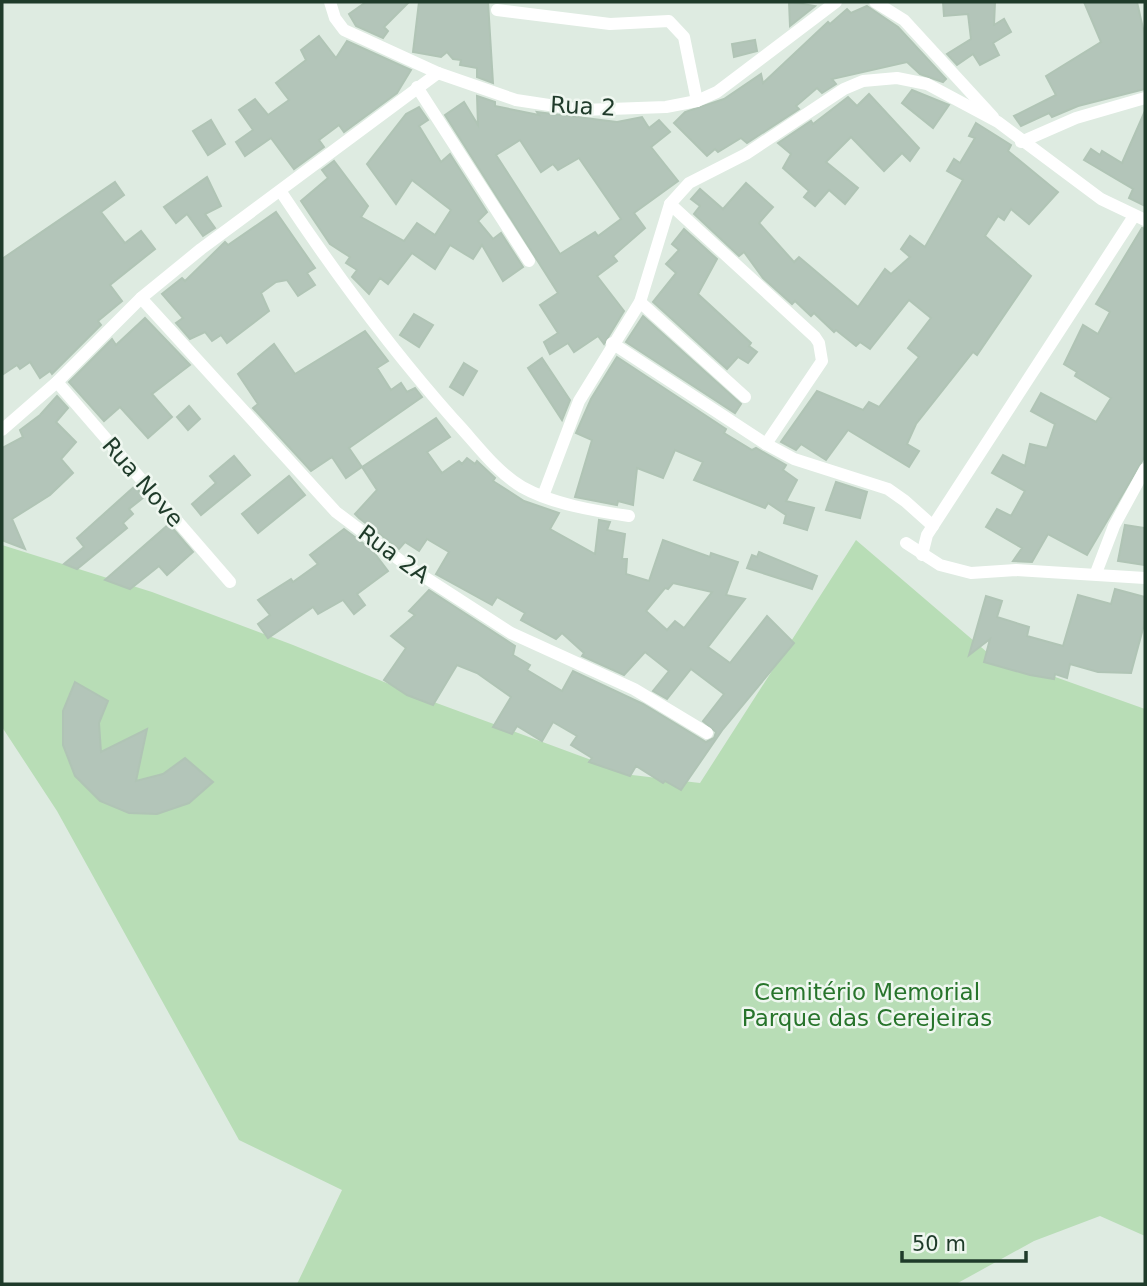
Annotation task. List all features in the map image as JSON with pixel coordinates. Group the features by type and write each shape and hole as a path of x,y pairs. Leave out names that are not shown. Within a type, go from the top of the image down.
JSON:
{"street":[{"name":"Rua 2","path":"330,2 335,18 344,30 438,73 516,100 582,110 666,107 697,102 736,80 836,2"},
{"path":"875,2 904,20 998,122 1021,142 1101,199 1140,218 930,531 922,555"},
{"path":"497,10 610,24 669,21 684,37 697,102"},
{"path":"2,430 57,382 141,298 201,249 438,73"},
{"path":"542,496 579,401 612,343 640,302 670,204 689,183 746,154 829,98 863,81 897,78 914,80 998,122"},
{"path":"417,87 529,261"},
{"path":"1021,142 1076,118 1145,98"},
{"path":"281,192 334,273 421,382 500,470 524,488 542,496 629,516"},
{"path":"670,204 819,343 822,360 766,444"},
{"name":"Rua 2A","path":"141,298 336,512 409,567 511,633 634,689 706,733"},
{"path":"640,302 745,397"},
{"path":"612,343 766,444 794,459 888,489 905,501 930,531"},
{"name":"Rua Nove","path":"57,382 230,582"},
{"path":"1096,573 1114,526 1145,469"},
{"path":"930,531 906,543 940,565 971,573 1016,570 1145,578"}],"green space":[{"name":"Cemitério Memorial Parque das Cerejeiras","path":"856,540 988,653 1145,709 1145,1236 1100,1216 1034,1241 956,1284 297,1284 342,1190 239,1140 57,811 2,727 2,545 152,592 431,701 632,775 700,783"}],"building":[{"path":"366,2 409,2 384,27 388,31 383,38 356,26 349,14"},
{"path":"419,2 488,2 493,83 477,77 477,68 460,65 461,60 453,59 447,52 441,57 413,52"},
{"path":"789,2 792,2 815,6 790,26"},
{"path":"943,2 995,2 994,25 1004,19 1011,32 993,43 999,55 980,65 973,54 957,65 947,54 971,39 968,14 944,16"},
{"path":"1084,2 1137,2 1145,37 1145,89 1078,106 1052,117 1049,113 1021,126 1014,116 1056,95 1046,76 1101,42"},
{"path":"867,6 898,27 946,79 943,82 920,74 907,62 832,79 836,84 822,93 817,88 796,106 799,109 747,143 741,138 718,152 715,149 707,156 674,123 685,112 724,99 761,74 763,83 828,22 830,24 847,9 851,13"},
{"path":"319,36 336,58 347,41 411,70 397,93 344,132 339,125 319,140 324,147 294,169 271,138 245,156 236,142 253,130 239,110 255,99 268,115 289,100 276,83 306,60 301,50"},
{"path":"755,40 757,51 734,57 732,44"},
{"path":"912,90 949,105 933,128 902,103"},
{"path":"869,94 919,148 910,161 902,153 884,171 851,137 826,162 858,188 845,204 829,190 815,206 804,197 809,191 783,168 791,154 778,143 811,121 813,124 848,97 857,106"},
{"path":"477,96 495,102 495,106 539,115 537,112 617,122 642,117 649,128 659,120 670,132 651,147 678,181 634,213 645,228 613,256 617,261 597,276 624,311 604,344 598,336 574,352 568,343 550,354 544,342 558,333 540,305 558,293 445,115 464,102 478,125","holes":["520,140 541,172 553,164 558,170 579,158 621,219 598,236 595,232 560,254 496,155"]},
{"path":"419,107 428,120 419,126 441,162 450,154 487,212 478,221 493,239 501,233 523,267 503,281 482,245 473,259 450,245 435,269 412,253 388,284 380,278 369,294 352,277 357,270 346,263 350,257 330,244 301,201 328,178 322,170 334,161 368,206 361,217 404,241 417,223 435,235 451,210 412,180 396,204 367,164 406,114"},
{"path":"1145,111 1145,206 1129,198 1133,189 1084,160 1091,149 1100,155 1102,151 1122,163"},
{"path":"211,120 225,144 208,155 193,131"},
{"path":"976,123 1011,145 1008,151 1058,192 1029,224 1011,209 1004,220 998,216 985,236 1031,276 977,355 973,352 916,424 907,444 919,451 909,467 848,430 826,460 801,444 796,450 781,442 817,391 863,410 869,402 879,407 919,357 908,348 931,318 909,300 870,349 860,342 856,346 836,330 834,332 814,313 811,316 795,301 792,304 763,278 744,252 739,256 694,214 700,206 691,199 700,189 723,209 746,183 773,207 759,223 794,262 799,257 858,307 885,269 891,274 910,257 901,249 910,236 925,247 963,180 947,171 954,159 960,163 975,138 969,136"},
{"path":"207,177 221,206 205,214 215,228 203,236 187,214 176,223 164,207"},
{"path":"115,182 124,195 101,212 125,243 141,231 155,249 110,285 122,301 98,321 101,325 52,374 50,371 40,378 30,362 20,369 17,365 2,375 2,259"},
{"path":"276,212 315,268 307,273 315,285 298,296 287,280 276,282 261,293 269,311 227,343 221,335 212,341 205,332 190,339 176,323 183,318 162,294 182,278 185,281 225,242 228,245"},
{"path":"1142,228 1145,229 1145,456 1087,555 1048,534 1032,562 1013,561 1022,548 986,527 997,509 1011,516 1025,491 992,473 1003,455 1025,466 1030,444 1047,448 1055,424 1031,411 1041,393 1096,422 1111,398 1075,376 1077,372 1064,364 1083,325 1098,334 1110,312 1096,304"},
{"path":"684,229 717,259 698,294 751,343 749,346 757,352 748,363 738,357 727,369 653,302 676,273 666,264 679,250 672,244"},
{"path":"414,314 433,325 419,347 400,335"},
{"path":"643,316 741,404 735,413 626,342"},
{"path":"145,318 190,365 152,394 172,417 148,438 120,407 104,421 69,382 112,339 116,345"},
{"path":"365,331 388,361 377,368 391,390 401,383 407,392 415,388 422,397 349,448 362,467 346,478 332,457 311,471 253,408 258,404 238,374 274,344 295,374"},
{"path":"617,357 726,429 724,433 752,450 756,448 786,465 783,470 797,480 786,501 814,508 807,530 784,523 786,515 768,503 765,508 694,480 703,462 675,450 663,478 637,468 633,505 618,501 617,505 575,497 592,440 576,433 591,399"},
{"path":"542,358 570,400 562,420 528,368"},
{"path":"464,363 477,371 463,395 450,387"},
{"path":"57,396 68,408 56,422 76,442 61,459 73,473 50,495 12,519 25,549 4,541 2,535 2,448 23,437 20,430 40,415"},
{"path":"189,406 200,419 188,430 177,417"},
{"path":"436,418 450,437 427,452 442,473 459,461 462,464 467,458 475,464 477,461 495,478 493,481 524,501 559,513 550,529 595,554 599,520 610,522 607,530 625,534 622,559 627,559 626,574 649,581 663,540 710,557 711,553 738,562 726,595 745,599 708,647 730,663 767,616 794,643 723,729 681,790 665,781 663,783 636,766 630,776 589,762 592,758 571,745 577,736 553,722 542,741 517,726 512,734 493,727 511,697 477,673 457,665 433,705 407,695 384,680 406,648 391,636 415,615 409,611 429,590 515,646 513,655 530,665 527,670 562,691 573,671 643,704 706,742 714,738 716,732 703,721 724,694 691,669 667,699 653,691 669,671 645,652 624,675 582,656 584,653 562,633 556,639 521,620 525,613 497,597 492,605 436,574 449,552 427,539 419,551 405,542 399,549 355,514 377,490 362,467","holes":["673,583 712,592 684,628 675,621 667,630 646,611 665,588 668,589"]},
{"path":"234,456 250,475 201,515 192,504 216,483 210,476"},
{"path":"289,476 305,495 258,533 242,514"},
{"path":"836,482 867,492 860,518 826,510"},
{"path":"135,486 144,497 129,509 133,514 123,523 127,528 77,569 64,564 84,547 77,538"},
{"path":"169,524 193,552 167,575 159,566 130,589 105,580"},
{"path":"1125,525 1145,528 1145,565 1118,561"},
{"path":"344,529 372,550 388,571 357,594 365,605 354,614 343,600 318,614 313,607 268,638 258,624 270,615 258,600 291,579 293,582 318,564 310,555"},
{"path":"759,552 817,576 812,589 747,568 752,555 757,557"},
{"path":"1115,589 1145,597 1145,621 1131,673 1098,672 1070,664 1067,678 1055,674 1054,679 1030,675 984,662 990,639 969,655 986,596 1002,601 997,617 1029,627 1027,636 1063,646 1078,595 1111,604"},
{"path":"75,682 108,701 99,723 101,752 147,729 136,781 163,774 185,758 213,782 189,803 157,814 129,813 100,801 75,776 63,745 63,711"}]}
